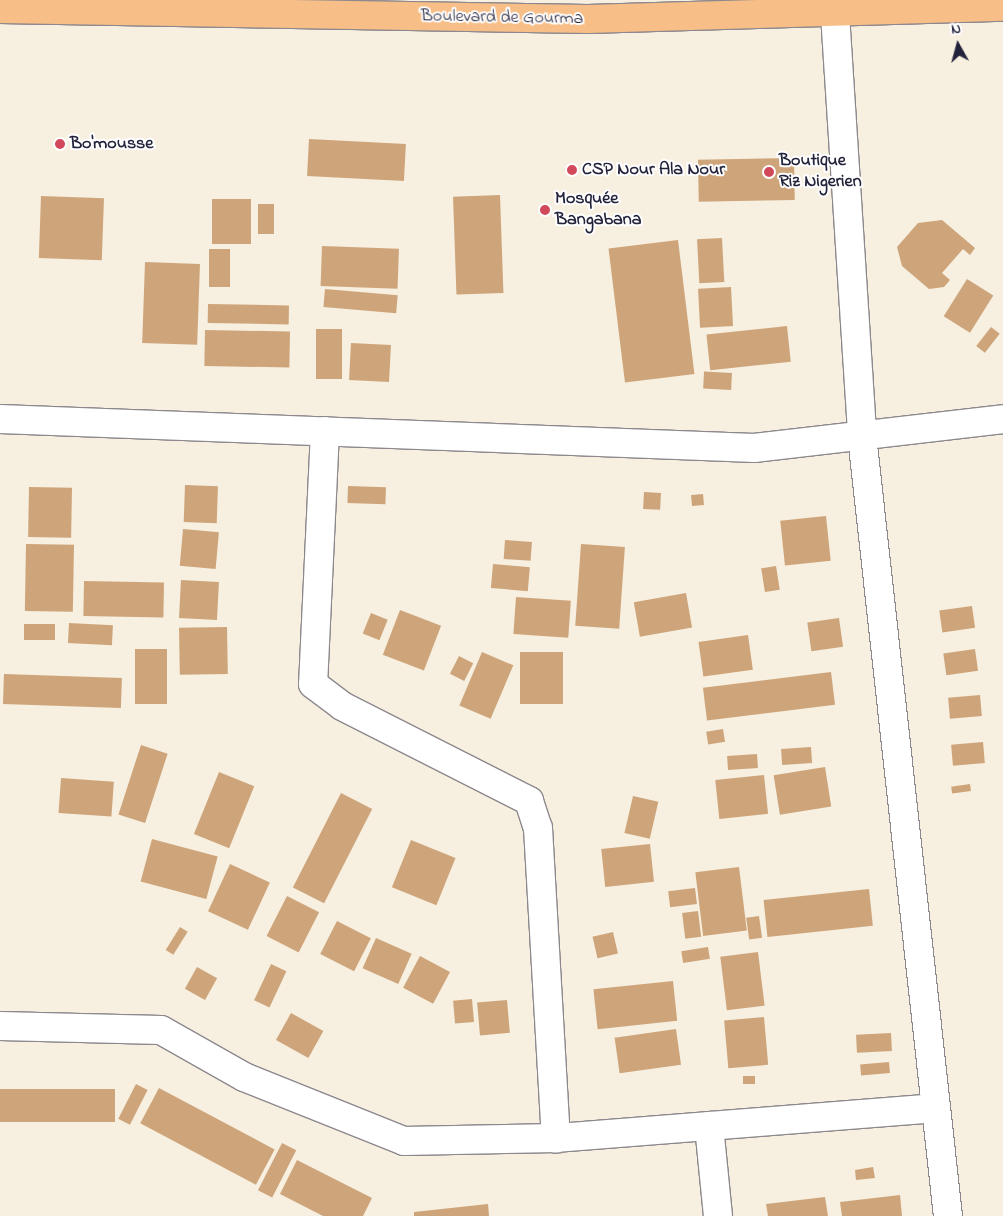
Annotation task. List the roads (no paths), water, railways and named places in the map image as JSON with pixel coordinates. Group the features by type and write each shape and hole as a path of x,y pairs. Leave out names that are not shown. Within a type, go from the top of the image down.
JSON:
{"highway":[{"name":"Boulevard de Gourma","path":"0,9 588,19 835,14 1003,7"}],"street":[{"path":"835,14 862,436 948,1216"},
{"path":"0,418 754,448 1003,419"},
{"path":"325,431 313,684 342,706 529,801 538,828 556,1138"},
{"path":"0,1026 161,1030 244,1077 404,1141 556,1138 936,1108"},
{"path":"708,1126 718,1216"}],"place":[{"name":"Bo'mousse","path":"60,144"},
{"name":"CSP Nour Ala Nour","path":"572,170"},
{"name":"Boutique Riz Nigerien","path":"769,172"},
{"name":"Mosquée Bangabana","path":"545,210"}]}
